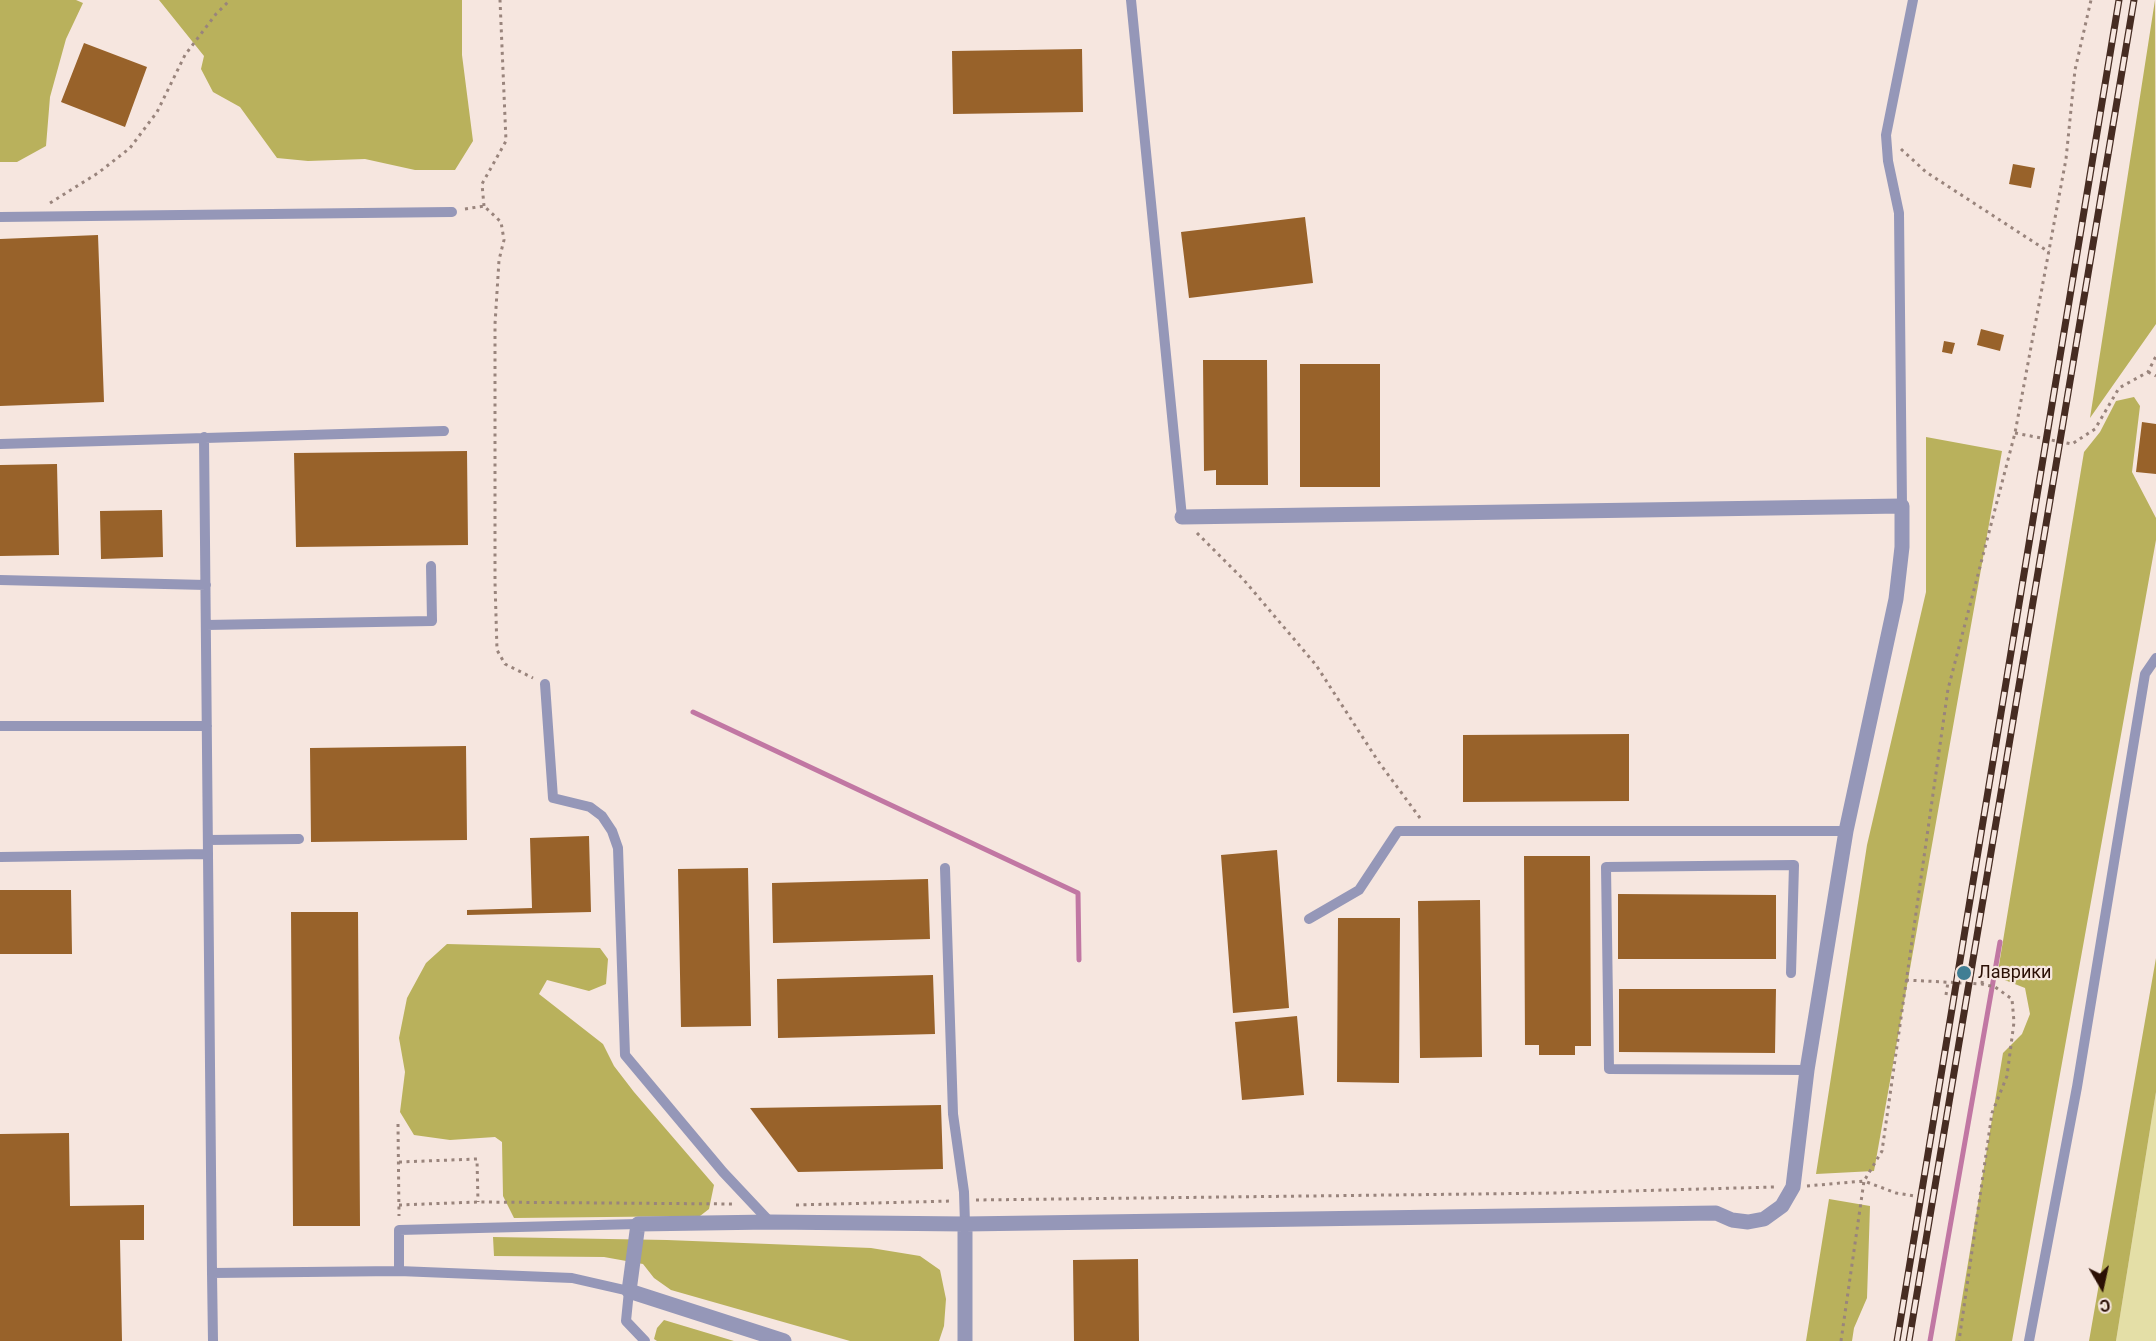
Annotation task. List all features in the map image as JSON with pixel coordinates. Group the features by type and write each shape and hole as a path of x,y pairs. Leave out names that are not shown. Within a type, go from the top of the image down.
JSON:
{"street":[{"path":"784,1341 629,1291 638,1224 770,1222 965,1224 1716,1213 1732,1220 1748,1222 1764,1219 1782,1206 1793,1187 1807,1070 1846,831 1896,599 1902,547 1902,506 1182,517"},
{"path":"965,1224 965,1341"}],"lane":[{"path":"1131,0 1182,517"},
{"path":"1902,506 1899,213 1888,161 1886,135 1913,0"},
{"path":"0,217 452,212"},
{"path":"0,444 444,431"},
{"path":"204,437 213,1341"},
{"path":"206,625 432,621 431,566"},
{"path":"0,580 206,585"},
{"path":"2029,1341 2079,1076 2145,674 2156,658"},
{"path":"545,684 553,798 590,807 602,816 612,831 618,848 625,1055 723,1172 757,1205 770,1222"},
{"path":"0,726 207,726"},
{"path":"1309,919 1359,890 1398,831 1846,831"},
{"path":"208,840 299,839"},
{"path":"0,857 208,854"},
{"path":"1791,973 1794,865 1606,867 1609,1069 1807,1070"},
{"path":"945,868 953,1114 965,1201 965,1224"},
{"path":"399,1271 399,1230 638,1224"},
{"path":"212,1273 399,1271 572,1278 629,1291 626,1321 645,1341"}],"path":[{"path":"48,204 93,177 130,148 156,112 185,55 216,14 230,0"},
{"path":"500,0 506,141 482,184 484,206 501,222 504,240 499,260 495,324 497,650 505,664 545,684"},
{"path":"1841,1341 1863,1181 1882,1151 1948,689 2015,433 2066,159 2075,70 2091,0"},
{"path":"1886,135 1926,172 2049,252"},
{"path":"452,212 484,206"},
{"path":"2015,433 2072,444 2095,429 2119,388 2148,372 2156,356"},
{"path":"2148,372 2156,376"},
{"path":"1182,517 1243,579 1316,665 1378,761 1430,831"},
{"path":"1982,984 1983,975"},
{"path":"1906,981 1982,984 1995,987 2012,999 2014,1022 2007,1076 1992,1113 1959,1341"},
{"path":"1946,995 1948,981"},
{"path":"398,1124 399,1230"},
{"path":"399,1162 477,1159 478,1202"},
{"path":"791,1205 1557,1193 1793,1187 1863,1181 1896,1193 1914,1196"},
{"path":"399,1205 478,1202 700,1202 757,1205"}],"shaded area":[{"path":"0,0 76,0 83,3 66,39 50,97 46,146 17,162 0,162"},
{"path":"159,0 462,0 462,55 473,141 455,170 415,170 365,159 308,161 277,158 240,107 213,92 201,69 204,56"},
{"path":"2155,0 2156,324 2090,418"},
{"path":"2134,397 2140,406 2132,472 2156,518 2156,540 2012,1341 1955,1341 2003,1053 2022,1034 2030,1014 2025,988 1997,977 2084,452 2100,432 2116,401"},
{"path":"1926,437 2002,451 1874,1171 1816,1174 1867,845 1926,592"},
{"path":"447,944 600,948 608,959 606,984 589,991 547,980 539,994 603,1044 614,1066 634,1092 714,1185 709,1209 700,1216 514,1218 503,1196 502,1142 495,1137 450,1140 414,1135 400,1112 405,1072 399,1038 407,998 426,963"},
{"path":"2156,958 2156,1092 2116,1341 2089,1341"},
{"path":"2156,1092 2156,1341 2116,1341"},
{"path":"1829,1199 1870,1206 1867,1298 1854,1328 1852,1341 1806,1341"},
{"path":"493,1237 667,1240 871,1248 920,1256 940,1270 946,1299 944,1326 939,1341 850,1341 671,1290 654,1278 643,1264 604,1257 494,1256"},
{"path":"664,1320 734,1341 657,1341 654,1339 657,1328"}],"building":[{"path":"84,43 147,67 125,127 61,102"},
{"path":"1082,49 1083,112 953,114 952,51"},
{"path":"2013,164 2035,168 2031,188 2009,184"},
{"path":"1305,217 1313,283 1189,298 1181,232"},
{"path":"98,235 104,402 0,406 0,239"},
{"path":"1981,329 2004,335 2000,351 1977,345"},
{"path":"1944,341 1955,343 1952,354 1942,352"},
{"path":"1203,360 1267,360 1268,485 1216,485 1216,470 1204,471"},
{"path":"1300,364 1380,364 1380,487 1300,487"},
{"path":"2142,422 2156,424 2156,474 2136,472"},
{"path":"467,451 468,545 296,547 294,453"},
{"path":"57,464 59,555 0,556 0,465"},
{"path":"162,510 163,557 101,559 100,511"},
{"path":"1629,734 1629,801 1463,802 1463,735"},
{"path":"466,746 467,840 311,842 310,748"},
{"path":"589,836 591,912 467,915 467,910 532,908 530,838"},
{"path":"1277,850 1289,1008 1233,1013 1221,855"},
{"path":"1524,856 1590,856 1591,1046 1575,1046 1575,1055 1539,1055 1539,1045 1525,1045"},
{"path":"748,868 751,1026 681,1027 678,869"},
{"path":"928,879 930,939 773,943 772,883"},
{"path":"0,890 71,890 72,954 0,954"},
{"path":"1618,894 1776,895 1776,959 1618,959"},
{"path":"1480,900 1482,1057 1420,1058 1418,901"},
{"path":"291,912 358,912 360,1226 293,1226"},
{"path":"1338,918 1400,918 1399,1083 1337,1082"},
{"path":"933,975 935,1034 778,1038 777,979"},
{"path":"1619,989 1776,989 1775,1053 1619,1052"},
{"path":"1297,1016 1304,1095 1242,1100 1235,1022"},
{"path":"941,1105 943,1169 798,1172 750,1108"},
{"path":"69,1133 70,1206 144,1205 144,1240 120,1240 122,1341 0,1341 0,1134"},
{"path":"1138,1259 1139,1341 1074,1341 1073,1260"}],"waterway":[{"path":"693,712 1078,893 1079,960"},
{"path":"1930,1341 2000,942"}],"railway":[{"path":"1897,1341 2119,0"},
{"path":"1909,1341 2134,0"}],"place":[{"name":"Лаврики","path":"1964,973"}]}
